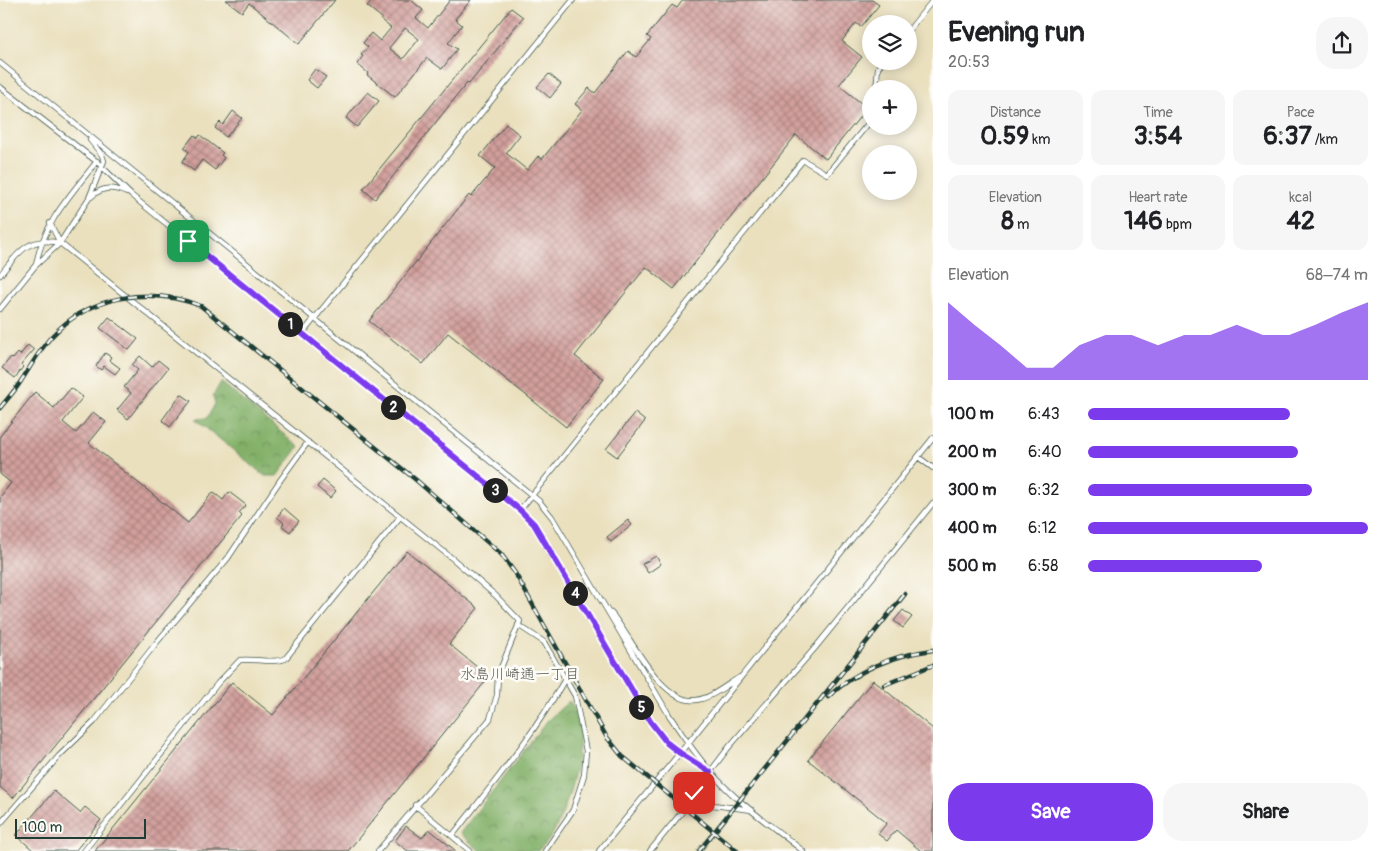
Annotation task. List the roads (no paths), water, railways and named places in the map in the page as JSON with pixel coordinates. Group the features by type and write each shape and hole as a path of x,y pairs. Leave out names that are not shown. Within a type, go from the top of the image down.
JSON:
{"lane":[{"path":"302,334 573,0"},
{"path":"917,20 933,0"},
{"path":"0,64 546,508 669,715 688,744 710,772"},
{"path":"0,86 96,161 131,195 520,510 534,524 650,721 667,743 710,772 803,851"},
{"path":"0,309 35,266 60,243 89,198 104,161 102,155 81,130"},
{"path":"520,510 803,160 827,174 862,131"},
{"path":"35,266 42,241 50,223 106,150"},
{"path":"89,198 104,188 119,190 131,195"},
{"path":"50,223 60,243 400,516 496,596 520,620 498,675 497,695 490,719 378,851"},
{"path":"0,275 27,245 42,241 60,243"},
{"path":"599,851 688,744 933,438"},
{"path":"0,824 59,756 94,722 157,642 228,558 280,478 308,442"},
{"path":"918,457 933,468"},
{"path":"650,851 729,747 815,648 933,503"},
{"path":"84,851 218,683 240,660 275,662 285,659 400,516"},
{"path":"602,602 620,622 655,676 669,692 680,699 696,700 713,694 742,676"},
{"path":"518,625 544,642 578,702 586,751 584,775 573,810 545,851"},
{"path":"452,836 547,712 565,680"},
{"path":"684,808 713,805 754,810"},
{"path":"416,806 470,851"}],"railway":[{"path":"0,408 52,336 67,322 84,311 102,303 141,296 162,296 201,306 416,480 501,554 515,573 606,736 622,756 737,851"},
{"path":"699,851 905,594"},
{"path":"828,697 851,679 877,665 918,652 933,650"},
{"path":"884,685 933,665"}],"district":[{"name":"水島川崎通一丁目","path":"520,674"}]}
